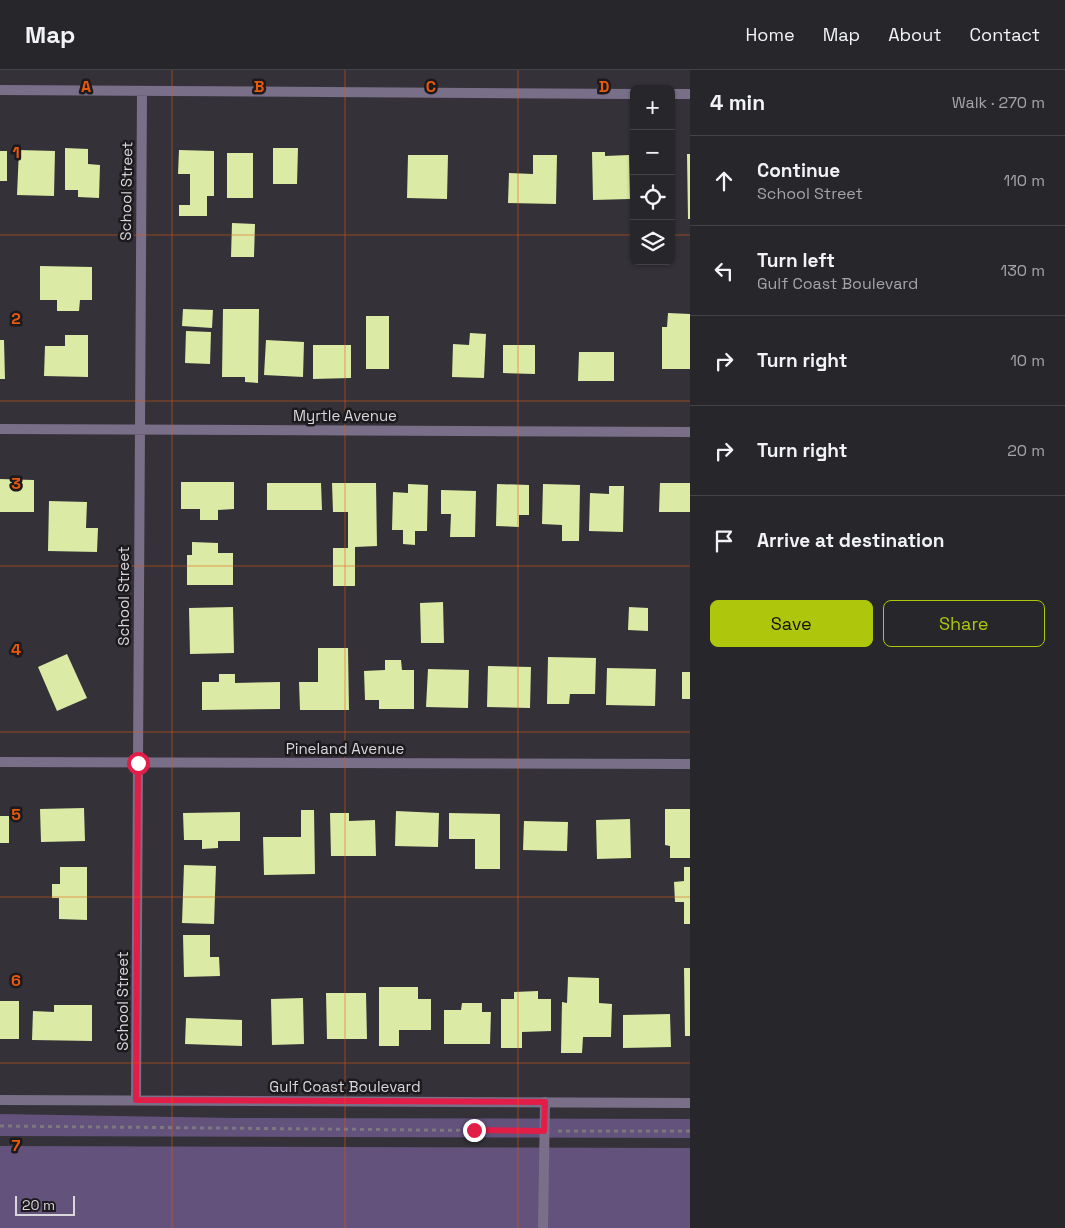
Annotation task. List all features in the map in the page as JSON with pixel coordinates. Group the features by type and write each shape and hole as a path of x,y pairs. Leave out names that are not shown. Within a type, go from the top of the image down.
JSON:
{"street":[{"path":"0,90 630,94"},
{"name":"School Street","path":"136,1100 142,92"},
{"path":"675,94 690,94"},
{"name":"Myrtle Avenue","path":"0,429 690,432"},
{"name":"Pineland Avenue","path":"0,762 690,764"},
{"name":"Gulf Coast Boulevard","path":"0,1100 690,1103"},
{"path":"543,1228 545,1102"}],"path":[{"path":"0,1126 544,1131 690,1130"}],"shaded area":[{"path":"0,1114 233,1118 690,1119 690,1138 0,1136"},
{"path":"0,1146 690,1148 690,1228 0,1228"}],"building":[{"path":"65,148 88,149 88,164 100,165 99,198 78,197 78,190 65,190"},
{"path":"273,148 298,148 297,184 273,184"},
{"path":"19,150 55,151 54,196 17,195"},
{"path":"179,150 214,151 214,196 207,196 207,216 179,216 179,205 190,205 190,174 178,174"},
{"path":"0,151 7,151 7,181 0,181"},
{"path":"592,152 605,152 605,156 629,155 630,199 593,200"},
{"path":"227,153 253,153 253,198 227,198"},
{"path":"687,154 690,154 690,219 688,219"},
{"path":"408,155 448,155 447,199 407,198"},
{"path":"533,155 557,155 556,204 508,203 509,173 533,174"},
{"path":"232,223 255,224 254,257 231,257"},
{"path":"40,266 92,267 92,300 80,300 79,311 57,311 57,300 40,300"},
{"path":"183,309 213,310 212,328 182,326"},
{"path":"223,309 259,309 258,383 245,382 245,377 222,377"},
{"path":"668,313 690,314 690,369 662,369 662,327 667,327"},
{"path":"366,316 389,316 389,369 366,369"},
{"path":"186,331 211,332 210,364 185,363"},
{"path":"470,333 486,334 484,378 452,377 453,344 469,345"},
{"path":"65,335 88,335 88,377 44,376 45,346 65,346"},
{"path":"0,340 4,340 5,379 0,379"},
{"path":"266,340 304,342 303,377 264,375"},
{"path":"313,345 351,345 351,378 313,379"},
{"path":"503,345 535,345 535,374 503,373"},
{"path":"579,352 614,352 614,381 578,381"},
{"path":"0,479 34,480 34,512 0,512"},
{"path":"181,482 234,482 234,509 218,510 218,520 200,520 200,509 181,509"},
{"path":"267,483 321,483 322,510 267,510"},
{"path":"332,483 376,483 377,546 355,547 355,586 333,586 333,548 348,548 348,512 333,512"},
{"path":"660,483 690,483 690,512 659,512"},
{"path":"408,484 428,485 427,531 415,531 415,545 403,544 403,530 392,530 393,492 408,493"},
{"path":"497,484 529,485 529,515 519,515 519,527 496,526"},
{"path":"543,484 580,485 579,541 562,541 562,525 542,524"},
{"path":"609,486 624,486 623,532 589,531 590,493 609,494"},
{"path":"441,490 476,491 475,537 450,537 451,514 441,514"},
{"path":"49,501 87,502 86,528 98,528 97,552 48,551"},
{"path":"192,542 218,543 218,553 233,553 233,585 187,585 187,555 192,555"},
{"path":"443,602 444,643 421,643 420,603"},
{"path":"233,607 234,653 190,654 189,608"},
{"path":"629,607 648,608 648,631 628,630"},
{"path":"318,648 348,648 349,710 300,710 299,682 318,682"},
{"path":"67,654 87,698 57,711 38,667"},
{"path":"548,657 596,658 595,694 570,694 569,704 547,704"},
{"path":"385,660 401,660 402,670 414,670 414,709 379,709 379,700 365,700 364,671 385,670"},
{"path":"488,666 531,667 530,708 487,707"},
{"path":"607,668 656,669 655,706 606,705"},
{"path":"428,669 469,670 468,708 426,707"},
{"path":"682,672 690,672 690,699 682,699"},
{"path":"219,674 235,674 235,683 280,682 280,709 202,710 202,682 219,682"},
{"path":"84,808 85,841 41,842 40,809"},
{"path":"665,809 690,809 690,858 670,858 670,846 665,845"},
{"path":"301,810 314,810 315,874 264,875 263,837 301,837"},
{"path":"396,811 439,813 438,847 395,846"},
{"path":"240,812 240,841 218,841 218,848 202,849 202,840 184,840 183,813"},
{"path":"330,813 349,813 349,821 375,820 376,856 331,856"},
{"path":"449,813 500,814 500,869 475,869 475,839 449,839"},
{"path":"0,816 9,816 9,843 0,843"},
{"path":"630,819 631,858 597,859 596,820"},
{"path":"524,821 568,822 567,851 523,850"},
{"path":"184,865 216,866 214,924 182,923"},
{"path":"60,867 87,867 87,920 59,919 59,898 52,898 52,884 60,884"},
{"path":"684,867 690,867 690,924 684,924 684,902 675,902 674,882 684,881"},
{"path":"183,935 210,935 210,957 219,957 220,976 184,977"},
{"path":"684,968 690,968 690,1036 685,1036"},
{"path":"568,977 599,978 599,1003 612,1004 611,1037 583,1037 582,1053 561,1053 562,1002 567,1003"},
{"path":"379,987 418,987 418,999 431,999 431,1030 399,1030 399,1046 379,1046"},
{"path":"538,991 538,999 551,999 551,1031 522,1032 522,1048 501,1048 501,999 514,999 514,992"},
{"path":"326,993 366,993 367,1039 327,1039"},
{"path":"303,998 304,1044 272,1045 271,999"},
{"path":"0,1001 19,1001 19,1039 0,1039"},
{"path":"462,1003 482,1003 482,1012 491,1012 490,1044 444,1044 444,1010 461,1010"},
{"path":"54,1005 92,1005 92,1041 32,1040 33,1011 54,1012"},
{"path":"670,1014 671,1047 623,1048 623,1015"},
{"path":"186,1018 242,1020 242,1046 185,1044"}],"route":[{"path":"138,763 136,1100 545,1102 544,1131 474,1130"}]}
